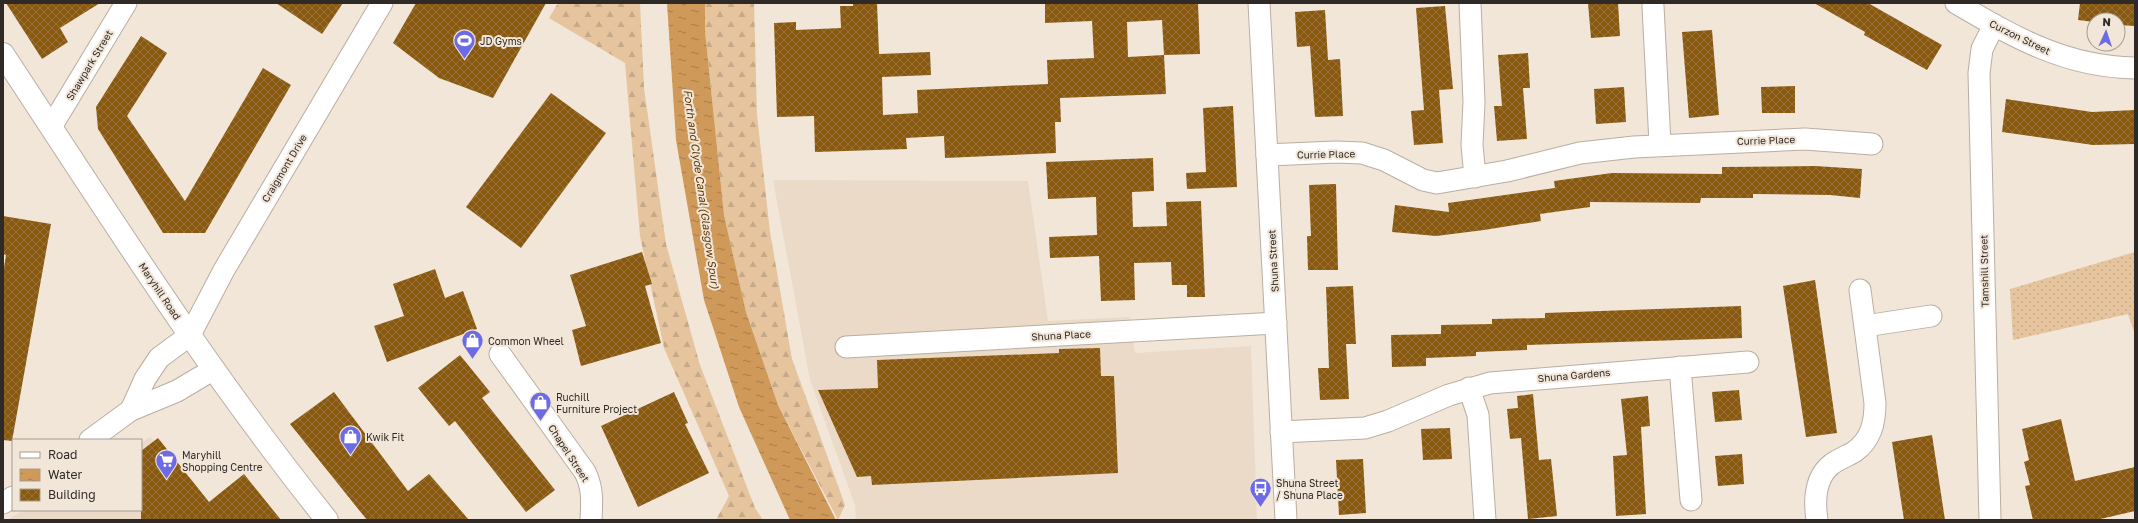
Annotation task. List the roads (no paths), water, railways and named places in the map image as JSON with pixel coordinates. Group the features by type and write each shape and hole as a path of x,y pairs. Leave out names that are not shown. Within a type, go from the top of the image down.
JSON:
{"main road":[{"name":"Maryhill Road","path":"3,54 190,335 242,409 327,520"}],"street":[{"name":"Shawpark Street","path":"51,127 126,3"},
{"name":"Craigmont Drive","path":"190,335 224,270 382,3"},
{"name":"Shuna Street","path":"1259,3 1286,520"},
{"path":"1470,3 1474,102 1472,145 1475,177"},
{"name":"Curzon Street","path":"1956,3 2026,43 2052,54 2088,63 2135,68"},
{"path":"1653,6 1660,144"},
{"name":"Tamshill Street","path":"1990,520 1979,73 1982,50 1994,25"},
{"name":"Currie Place","path":"1267,155 1362,153 1384,160 1430,182 1449,182 1580,154 1660,144 1805,139 1872,144"},
{"path":"1816,520 1815,498 1822,477 1832,464 1861,446 1873,426 1875,403 1860,290"},
{"path":"1865,326 1931,316"},
{"name":"Shuna Place","path":"846,347 1276,323"},
{"path":"131,410 144,380 159,358 190,335"},
{"name":"Chapel Street","path":"500,354 585,472 591,487 592,520"},
{"name":"Shuna Gardens","path":"1282,432 1365,428 1388,421 1438,399 1469,388 1490,383 1748,362"},
{"path":"1680,367 1691,500"},
{"path":"91,439 131,410 177,391 214,369"},
{"path":"1469,388 1478,415 1484,520"},
{"path":"3,503 12,498"}],"water":[{"name":"Forth and Clyde Canal (Glasgow Spur)","path":"667,3 705,3 705,31 724,215 746,312 778,405 836,520 790,520 739,407 704,300 676,140"}],"place":[{"name":"JD Gyms","path":"465,60"},
{"name":"Common Wheel","path":"472,360"},
{"name":"Ruchill Furniture Project","path":"541,422"},
{"name":"Kwik Fit","path":"350,456"},
{"name":"Maryhill Shopping Centre","path":"166,480"},
{"name":"Shuna Street / Shuna Place","path":"1261,508"}]}
